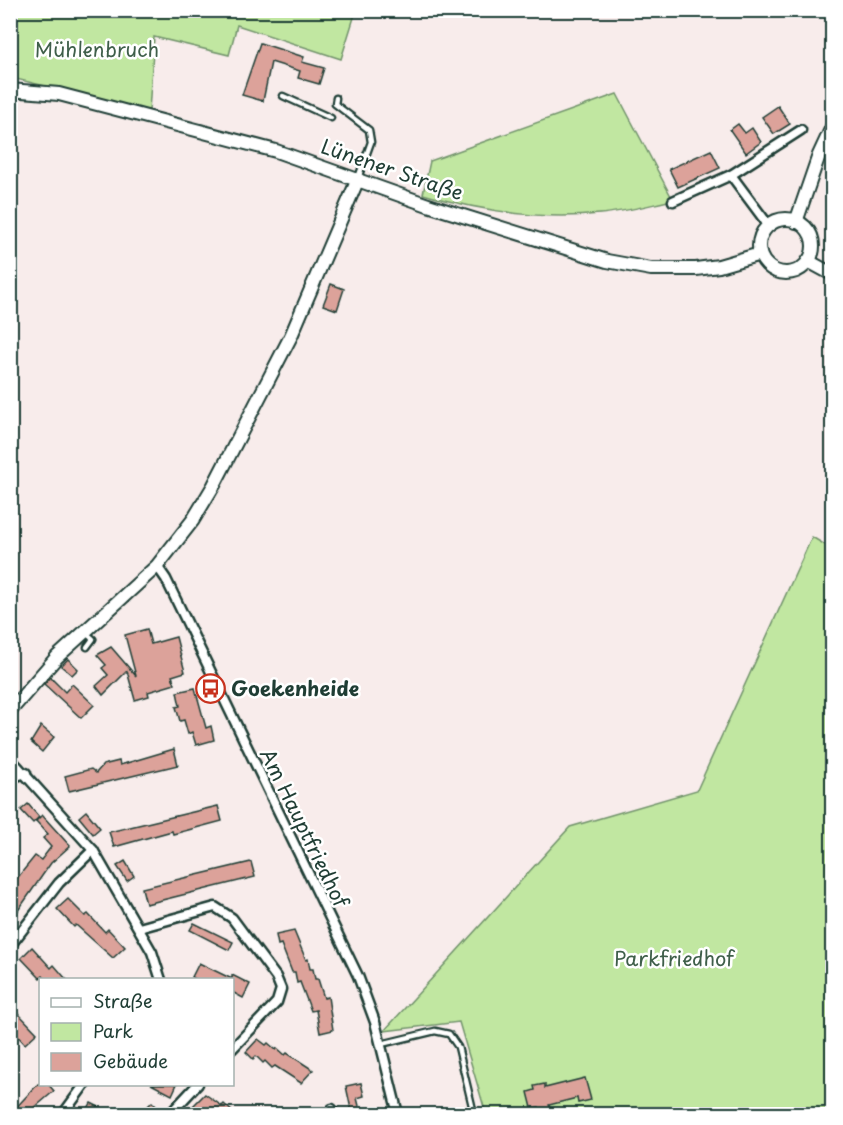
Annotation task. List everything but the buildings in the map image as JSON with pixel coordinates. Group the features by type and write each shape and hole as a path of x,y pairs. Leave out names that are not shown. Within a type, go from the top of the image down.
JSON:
{"main road":[{"name":"Lünener Straße","path":"10,90 59,94 276,151 607,261 651,269 696,269 720,266 760,254"},
{"path":"796,222 819,155 832,127"},
{"path":"10,711 57,657 157,566 188,527 214,485 311,295 358,179"},
{"path":"785,220 796,222 806,229 812,239 812,251 808,261 795,271 780,272 770,267 760,254 762,236 769,226 785,220"},
{"path":"808,261 832,274"}],"street":[{"path":"673,201 731,175 801,130"},
{"path":"731,175 769,226"},
{"name":"Am Hauptfriedhof","path":"157,566 166,579 358,975 381,1044 398,1114"},
{"path":"10,758 26,773 93,850 139,928 159,969 161,978"},
{"path":"10,778 26,773"},
{"path":"10,946 59,883 93,850"},
{"path":"139,928 215,907 232,918 276,978 280,989 277,1002 234,1047"},
{"path":"63,1114 84,1086"},
{"path":"170,1114 196,1086"}],"lane":[{"path":"283,96 332,118"},
{"path":"336,98 335,104 369,130 371,141 358,179"},
{"path":"84,631 93,639 87,647"},
{"path":"381,1044 435,1031 449,1034 458,1047 474,1114"}],"green space":[{"name":"Mühlenbruch","path":"16,11 356,11 341,59 237,25 229,55 154,37 149,111 16,79"},
{"path":"617,94 673,200 609,213 555,216 511,213 423,194 430,161"},
{"name":"Parkfriedhof","path":"812,537 832,549 832,1114 486,1114 459,1022 384,1031 570,827 697,790"}],"place":[{"name":"Goekenheide","path":"210,689"}]}
